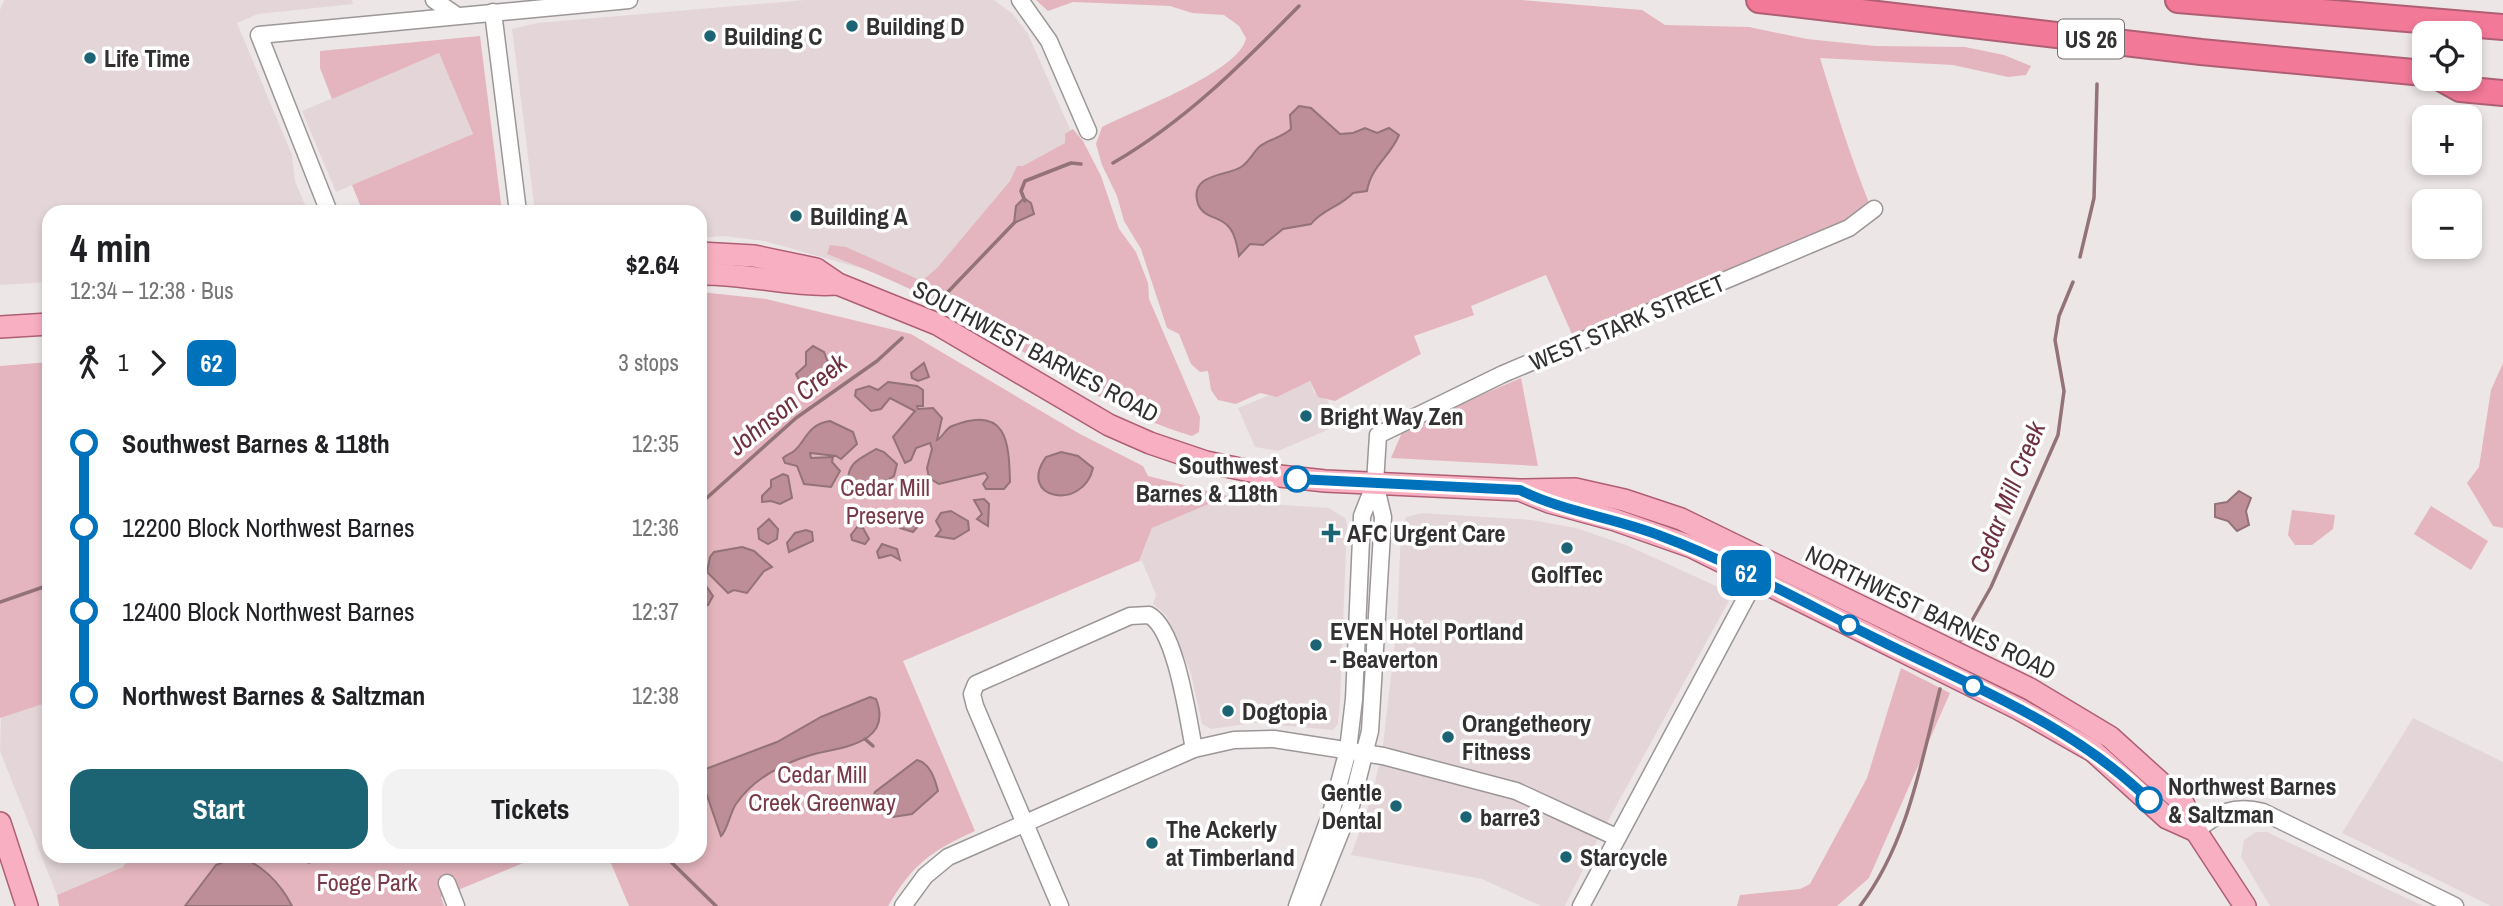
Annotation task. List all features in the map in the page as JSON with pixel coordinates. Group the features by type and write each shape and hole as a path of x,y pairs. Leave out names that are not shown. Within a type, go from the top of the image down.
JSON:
{"highway":[{"name":"US 26","path":"1759,0 2201,52 2412,72"},
{"path":"2178,0 2503,27"},
{"path":"2482,78 2503,80"},
{"path":"2482,91 2503,93"}],"main road":[{"name":"SOUTHWEST BARNES ROAD","path":"707,253 754,256 816,269 838,284 937,324 1109,425 1175,453 1270,475 1376,482"},
{"path":"739,275 754,256"},
{"name":"SOUTHWEST BARNES ROAD","path":"707,274 739,275 810,286 838,284"},
{"path":"4,324 42,324"},
{"name":"NORTHWEST BARNES ROAD","path":"1376,482 1520,490 1575,489 1624,500 1681,519 2030,690 2110,737 2142,763 2183,803 2196,831"},
{"name":"NORTHWEST BARNES ROAD","path":"1520,490 1549,502 1659,535 1756,579 2067,735 2115,770 2167,818 2196,831"},
{"path":"0,823 27,906"},
{"path":"2196,831 2245,906"}],"street":[{"path":"434,0 456,15"},
{"path":"326,205 259,35 629,0"},
{"path":"1020,0 1046,35 1088,131"},
{"path":"493,12 517,205"},
{"name":"WEST STARK STREET","path":"1376,482 1378,435 1503,374 1849,229 1874,209"},
{"path":"1297,906 1331,813 1348,750 1354,688 1362,516 1376,482"},
{"path":"1311,906 1345,822 1365,753 1373,705 1383,517 1376,482"},
{"path":"1581,906 1756,579"},
{"path":"1059,906 972,697 974,687 987,677 1130,617 1149,615 1160,625 1178,669 1194,749"},
{"path":"903,906 916,886 939,862 1194,749 1234,740 1262,738 1365,753 1516,792 1616,837"},
{"path":"2196,831 2214,817 2233,808 2263,812 2455,906"},
{"path":"447,883 456,906"}],"shaded area":[{"path":"4,0 352,0 353,4 258,14 237,23 292,155 295,181 305,205 42,205 42,282 0,285 0,10"},
{"path":"805,0 994,0 1013,14 1028,34 1081,154 926,294 871,271 764,241 723,236 707,237 707,205 534,205 512,29 537,23"},
{"path":"439,53 473,134 336,192 302,111"},
{"path":"1299,106 1311,108 1340,134 1365,128 1377,133 1389,128 1399,135 1372,175 1367,191 1353,193 1311,224 1283,229 1263,245 1250,244 1239,256 1230,229 1200,209 1196,194 1199,186 1211,177 1241,167 1259,147 1291,129 1290,115"},
{"path":"1024,198 1031,203 1034,214 1014,223 1016,206"},
{"path":"813,346 824,352 830,368 823,378 801,385 796,374 806,365 806,352"},
{"path":"924,363 929,377 918,381 912,378 911,373"},
{"path":"1310,381 1314,392 1328,401 1339,425 1278,451 1255,447 1238,408 1270,395 1279,396"},
{"path":"888,382 917,386 923,390 923,406 917,406 918,409 933,408 942,418 937,440 950,427 970,420 984,420 994,424 1006,441 1008,453 1010,482 1004,489 986,489 983,484 988,477 985,473 939,484 929,478 927,468 932,449 930,443 916,448 911,460 905,463 893,437 915,411 890,398 881,409 871,411 855,396 856,390 869,386 878,390"},
{"path":"830,421 853,432 857,444 841,459 836,456 810,453 811,458 833,457 832,462 840,471 831,487 804,484 797,466 785,463 783,458 798,448 816,426"},
{"path":"876,449 884,452 897,464 894,476 874,488 855,486 848,479 851,468"},
{"path":"1061,452 1078,456 1093,468 1087,482 1077,491 1054,495 1045,491 1039,483 1039,471 1046,457"},
{"path":"783,474 788,476 792,498 780,504 762,502 762,496 771,487 771,480"},
{"path":"2239,491 2251,498 2246,511 2249,525 2237,531 2228,521 2215,517 2215,504 2227,502"},
{"path":"1228,496 1233,497 1235,502 1329,508 1345,518 1347,525 1340,702 1338,724 1333,730 1253,723 1211,729 1202,724 1191,674 1166,615 1153,604 1156,595 1142,561 1139,561 1152,528"},
{"path":"984,499 989,504 988,526 977,519 982,514 974,500"},
{"path":"915,509 922,515 920,524 913,532 900,528 899,511 910,514"},
{"path":"951,511 968,521 969,530 954,539 936,536 941,530 936,521 941,513"},
{"path":"1422,513 1532,520 1576,528 1626,545 1727,591 1730,599 1598,839 1565,906 1541,906 1482,879 1351,855 1373,793 1383,744 1397,624 1401,530 1406,517"},
{"path":"769,519 778,529 777,539 768,544 759,539 758,529"},
{"path":"857,527 863,528 869,539 865,544 852,540 851,535"},
{"path":"806,530 812,532 813,541 789,552 787,543 795,533"},
{"path":"882,544 897,549 900,560 891,555 879,558 877,552"},
{"path":"742,547 754,551 772,567 764,571 747,593 734,590 728,593 707,572 710,557 714,552"},
{"path":"707,587 713,596 707,605"},
{"path":"870,697 876,699 880,714 871,735 861,741 796,760 762,778 736,804 721,836 707,795 707,768 777,742 821,717"},
{"path":"42,704 42,857 0,751 1,717"},
{"path":"2413,718 2503,762 2503,906 2491,906 2342,833"},
{"path":"917,760 929,768 938,791 912,814 893,817 873,797 875,792"},
{"path":"2256,832 2267,832 2423,906 2270,906 2241,857 2244,840"},
{"path":"44,863 126,863 123,867 57,895"},
{"path":"252,863 268,874 282,889 292,906 185,906 216,865"}],"green space":[{"path":"1036,0 1522,0 1642,10 1665,25 1749,27 1807,39 1875,46 1965,47 2004,55 2031,66 2026,75 2008,77 1953,65 1820,58 1869,203 1849,219 1574,339 1546,275 1471,306 1474,315 1414,336 1421,354 1335,401 1318,397 1310,381 1277,397 1260,393 1236,404 1218,400 1211,390 1208,371 1200,372 1191,364 1179,334 1167,328 1141,249 1124,221 1096,144 1102,127 1206,77 1239,51 1246,38 1239,26 1224,15 1192,13 1170,6 1073,2 1048,11"},
{"path":"480,36 501,205 360,205 352,185 473,134 439,53 332,99 320,68 320,51"},
{"path":"1073,129 1083,141 1101,176 1119,229 1136,252 1148,283 1149,299 1200,417 1199,432 1192,436 1130,412 943,305 827,254 830,245 846,247 922,281 937,268 1010,181 1017,166 1023,166 1065,143 1065,134"},
{"path":"707,293 766,299 911,334 1080,434 1143,466 1148,476 1228,496 1152,528 1139,561 903,661 975,831 946,845 924,860 906,879 888,906 629,906 611,863 707,863"},
{"path":"42,363 42,704 0,718 0,366"},
{"path":"2503,363 2503,528 2493,526 2467,483 2479,467 2491,390"},
{"path":"1521,378 1538,466 1391,458 1404,428"},
{"path":"2431,506 2488,541 2471,570 2414,534"},
{"path":"2292,510 2335,515 2333,529 2312,545 2295,545 2288,535"},
{"path":"1901,668 1950,693 1869,878 1837,906 1737,906 1740,895 1800,889 1810,884 1867,778"},
{"path":"126,863 225,863 216,865 185,906 59,906 57,895 123,867"},
{"name":"Foege Park","path":"254,863 523,863 441,897 444,906 240,906 279,889 263,869"}],"waterway":[{"name":"Johnson Creek","path":"1113,163 1188,111 1299,6"},
{"name":"Cedar Mill Creek","path":"2080,257 2094,198 2097,84"},
{"name":"Johnson Creek","path":"1025,201 1021,191 1025,181 1071,163 1081,164"},
{"name":"Johnson Creek","path":"944,296 1015,222"},
{"name":"Cedar Mill Creek","path":"1961,640 1991,587 2058,435 2064,391 2055,340 2059,316 2073,282"},
{"name":"Johnson Creek","path":"707,498 796,418 877,361 902,338"},
{"name":"Johnson Creek","path":"0,602 42,587"},
{"name":"Cedar Mill Creek","path":"1860,906 1890,857 1901,830 1919,774 1940,689"},
{"path":"865,739 873,746"},
{"path":"672,863 716,906"}],"bus line":[{"name":"62","path":"1297,479 1520,490 1536,498 1659,535 1717,559 2035,717 2093,751 2149,800"}],"place":[{"name":"Building D","path":"852,26"},
{"name":"Building C","path":"710,36"},
{"name":"Life Time","path":"90,58"},
{"name":"Building A","path":"796,216"},
{"name":"Bright Way Zen","path":"1306,416"},
{"name":"Southwest Barnes & 118th","path":"1297,479"},
{"name":"AFC Urgent Care","path":"1331,533"},
{"name":"GolfTec","path":"1567,548"},
{"name":"EVEN Hotel Portland - Beaverton","path":"1316,645"},
{"name":"Dogtopia","path":"1228,711"},
{"name":"Orangetheory Fitness","path":"1448,737"},
{"name":"Northwest Barnes & Saltzman","path":"2149,800"},
{"name":"Gentle Dental","path":"1396,806"},
{"name":"barre3","path":"1466,817"},
{"name":"The Ackerly at Timberland","path":"1152,843"},
{"name":"Starcycle","path":"1566,857"}],"park label":[{"name":"Cedar Mill Preserve","path":"885,501"},
{"name":"Cedar Mill Creek Greenway","path":"822,788"}]}
